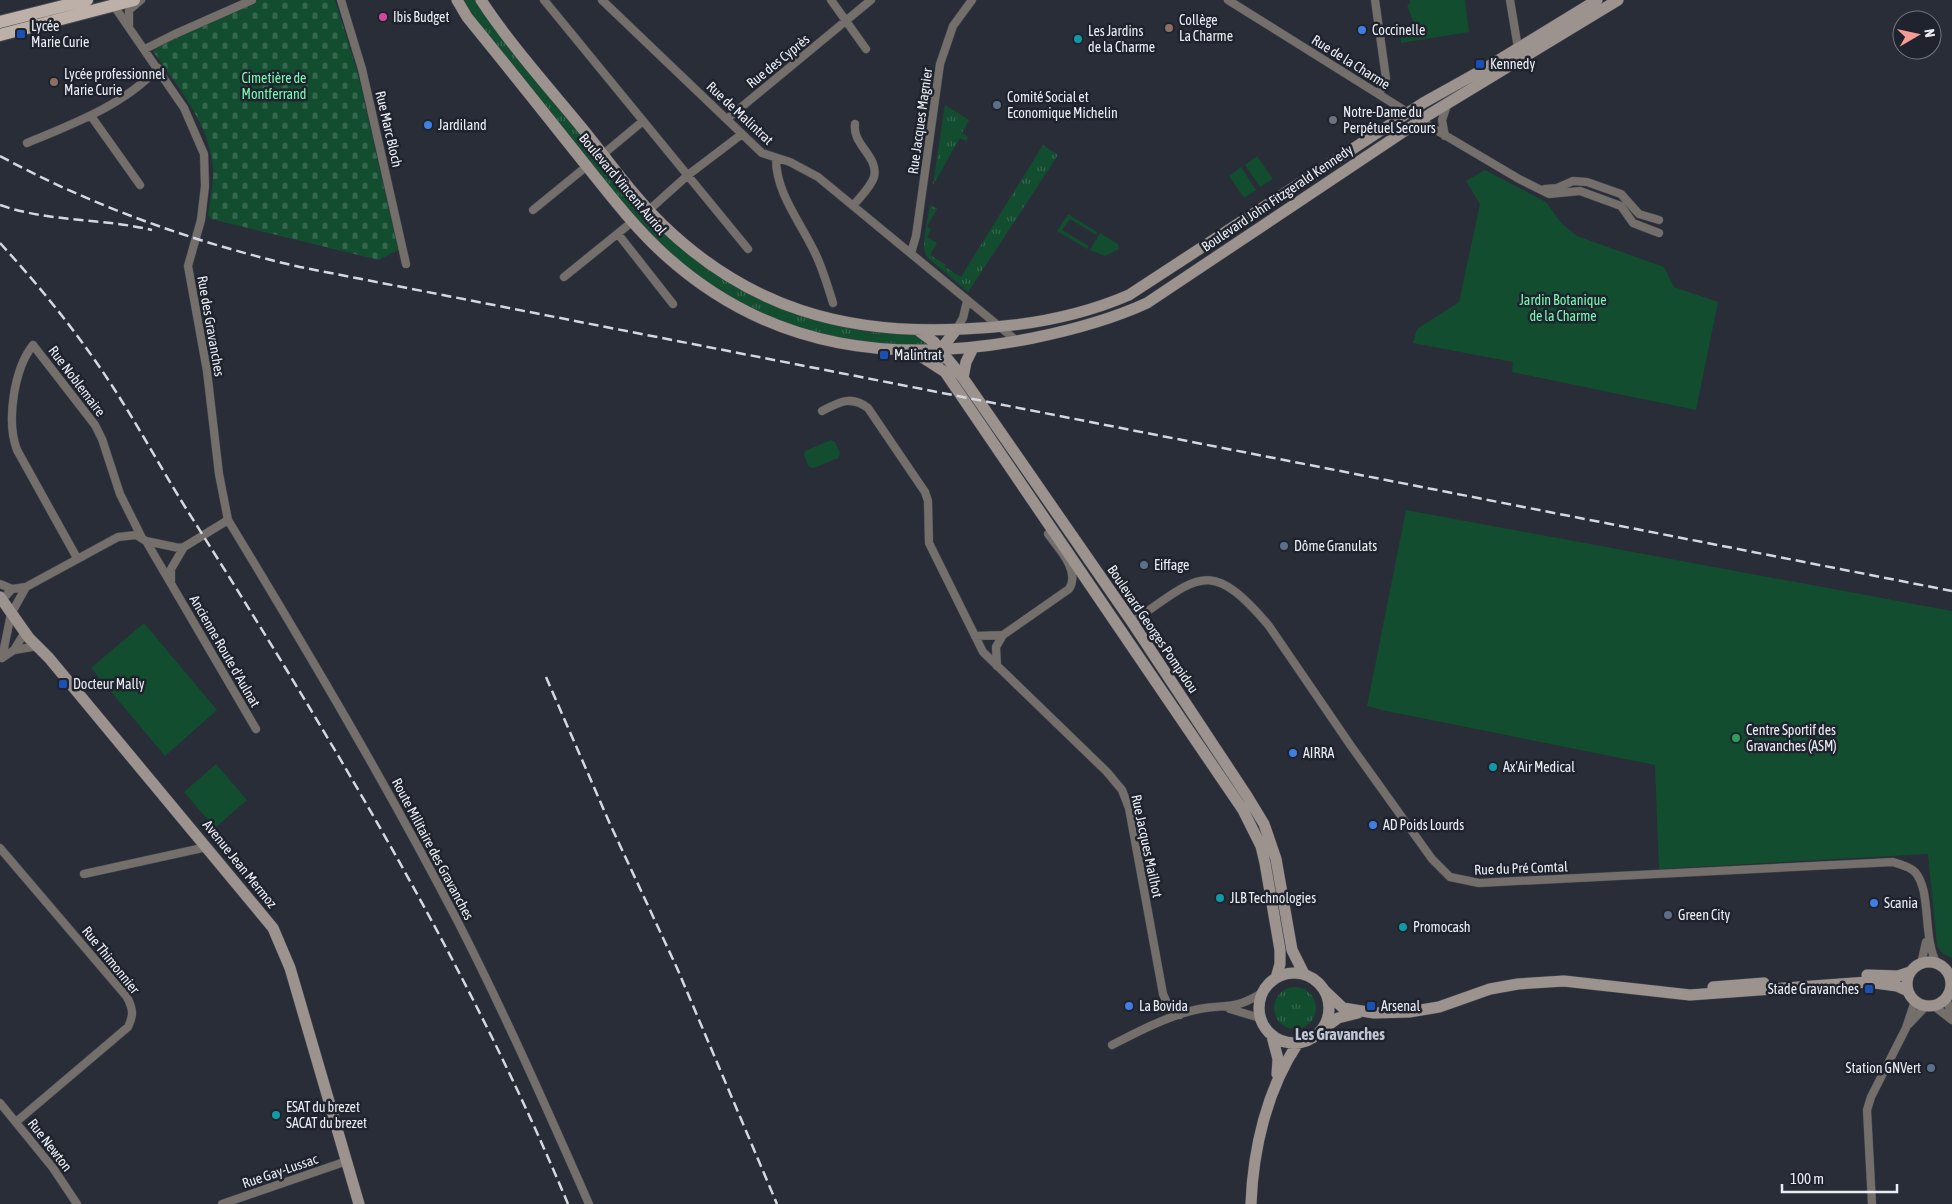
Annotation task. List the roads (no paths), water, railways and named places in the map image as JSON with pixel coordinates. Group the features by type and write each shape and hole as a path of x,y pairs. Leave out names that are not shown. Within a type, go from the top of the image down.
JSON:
{"main road":[{"path":"0,22 87,0"},
{"path":"0,34 112,2 134,0"},
{"name":"Boulevard Vincent Auriol","path":"457,0 467,17 632,222 667,256 706,287 766,320 838,343 913,352 974,348 1016,341"},
{"name":"Boulevard Vincent Auriol","path":"481,0 649,210 684,244 716,269 774,300 803,312 852,324 919,331 1000,327"},
{"name":"Boulevard John Fitzgerald Kennedy","path":"1000,327 1065,318 1129,295 1409,113 1597,0"},
{"name":"Boulevard John Fitzgerald Kennedy","path":"1016,341 1098,322 1147,303 1421,120 1618,0"},
{"path":"945,372 942,361 943,351 945,344 956,330"},
{"name":"Boulevard Georges Pompidou","path":"919,331 943,351 963,378 1132,622 1248,796 1264,824 1276,859 1292,950 1304,974"},
{"path":"963,378 966,362 974,348"},
{"name":"Boulevard Georges Pompidou","path":"913,352 945,372 1243,810 1261,846 1265,863 1280,950 1280,964 1276,978"},
{"name":"Avenue Jean Mermoz","path":"1,599 25,632 262,912 283,948 359,1204"},
{"path":"1276,1081 1278,1059 1272,1036 1260,1018 1259,1009 1262,993 1276,978 1294,973 1304,974 1312,978 1343,1008 1364,1012 1409,1012 1439,1007 1490,989 1518,984 1564,981 1648,992 1690,995 1868,982 1897,986 1908,991 1915,1001 1930,1006 1949,992 1949,971 1937,964 1921,964 1910,972 1898,976 1862,975 1648,992"},
{"path":"1908,991 1910,972"},
{"path":"1321,1030 1329,1010 1324,990"},
{"path":"1272,1036 1280,1040 1298,1043 1315,1036 1338,1018 1364,1012"},
{"path":"1251,1204 1257,1150 1276,1081 1286,1060 1298,1043"}],"street":[{"path":"130,29 128,14 131,8 141,0"},
{"path":"145,50 175,34 252,0"},
{"name":"Rue Marc Bloch","path":"341,0 362,68 406,264"},
{"path":"544,0 748,249"},
{"name":"Rue de Malintrat","path":"602,0 762,153 790,162 818,177 1016,341"},
{"path":"831,0 866,49"},
{"name":"Rue des Cyprès","path":"727,119 871,0"},
{"name":"Rue Jacques Magnier","path":"911,253 916,236 940,64 953,26 972,0"},
{"name":"Rue de la Charme","path":"1228,0 1445,136 1539,189 1549,194 1580,191 1621,206 1633,224 1659,233"},
{"path":"1375,0 1386,78 1379,94"},
{"path":"1510,0 1518,48"},
{"name":"Rue des Gravanches","path":"112,2 158,68 191,120 205,161 206,186 200,220 188,266 207,371 219,474 228,520"},
{"path":"27,143 91,116 140,85 158,68"},
{"path":"1445,136 1442,120 1446,105"},
{"path":"91,116 140,185"},
{"path":"607,151 643,121"},
{"path":"853,206 874,178 874,168 871,160 856,138 855,124"},
{"path":"649,210 688,175 742,134"},
{"path":"776,159 776,170 784,194 817,256 833,303"},
{"path":"533,210 587,166"},
{"path":"1539,189 1557,188 1573,181 1587,182 1621,194 1639,214 1659,220"},
{"path":"564,277 632,222"},
{"path":"618,234 673,304"},
{"path":"956,330 963,318 968,301"},
{"path":"992,345 1000,336 1000,327"},
{"name":"Rue Noblemaire","path":"78,558 17,450 12,436 13,414 21,365 33,345 95,425 102,439 120,494 144,540"},
{"name":"Rue Jacques Mailhot","path":"822,411 845,400 860,402 868,408 925,492 928,501 929,543 983,652 1107,772 1122,790 1129,808 1164,994 1168,1005 1180,1015"},
{"path":"997,667 996,647 1003,635 1062,596 1072,585 1071,569 1048,533 1039,509"},
{"path":"0,584 12,589 26,587 118,537 136,535 144,540 174,548 187,545 228,520"},
{"name":"Route Militaire des Gravanches","path":"228,520 380,778 458,922 507,1021 589,1204"},
{"name":"Ancienne Route d'Aulnat","path":"144,540 256,729"},
{"path":"172,585 170,569 187,545"},
{"name":"Rue du Pré Comtal","path":"1132,622 1193,582 1209,580 1226,585 1236,592 1250,604 1269,626 1391,803 1432,859 1450,877 1478,884 1894,862 1906,866 1919,879 1924,896 1927,935 1931,953 1937,964"},
{"path":"1,659 11,614 26,587"},
{"path":"1,599 12,589"},
{"path":"1,659 14,650 25,632"},
{"path":"975,636 1003,635"},
{"path":"14,650 38,646"},
{"path":"84,874 207,847"},
{"name":"Rue Thimonnier","path":"0,848 127,997 133,1008 128,1027 16,1122"},
{"name":"Rue du Pré Comtal","path":"1921,964 1927,935"},
{"path":"1949,992 1952,1018"},
{"path":"1112,1045 1180,1015 1199,1009 1225,1008 1243,1004 1262,993"},
{"path":"1872,1204 1867,1110 1871,1097 1906,1028 1915,1001"},
{"path":"1906,1028 1930,1006 1952,1018"},
{"path":"1225,1008 1260,1018"},
{"name":"Rue Newton","path":"0,1103 53,1168 77,1204"},
{"name":"Rue Gay-Lussac","path":"222,1204 347,1161"}],"railway":[{"path":"0,156 72,191 146,222 222,247 300,267 1952,591"},
{"path":"0,205 37,214 114,223 152,230"},
{"path":"0,243 65,320 110,382 343,763 440,936 485,1024 528,1113 568,1204"},
{"path":"546,677 610,824 677,968 777,1204"}],"place":[{"name":"Ibis Budget","path":"383,17"},
{"name":"Collège La Charme","path":"1169,28"},
{"name":"Coccinelle","path":"1362,30"},
{"name":"Lycée Marie Curie","path":"21,34"},
{"name":"Les Jardins de la Charme","path":"1078,39"},
{"name":"Kennedy","path":"1480,64"},
{"name":"Lycée professionnel Marie Curie","path":"54,82"},
{"name":"Comité Social et Economique Michelin","path":"997,105"},
{"name":"Notre-Dame du Perpétuel Secours","path":"1333,120"},
{"name":"Jardiland","path":"428,125"},
{"name":"Malintrat","path":"884,355"},
{"name":"Dôme Granulats","path":"1284,546"},
{"name":"Eiffage","path":"1144,565"},
{"name":"Docteur Mally","path":"63,684"},
{"name":"Centre Sportif des Gravanches (ASM)","path":"1736,738"},
{"name":"AIRRA","path":"1293,753"},
{"name":"Ax'Air Medical","path":"1493,767"},
{"name":"AD Poids Lourds","path":"1373,825"},
{"name":"JLB Technologies","path":"1220,898"},
{"name":"Scania","path":"1874,903"},
{"name":"Green City","path":"1668,915"},
{"name":"Promocash","path":"1403,927"},
{"name":"Stade Gravanches","path":"1869,989"},
{"name":"La Bovida","path":"1129,1006"},
{"name":"Arsenal","path":"1371,1006"},
{"name":"Station GNVert","path":"1931,1068"},
{"name":"ESAT du brezet SACAT du brezet","path":"276,1115"}],"district":[{"name":"Les Gravanches","path":"1340,1034"}],"park label":[{"name":"Cimetière de Montferrand","path":"274,86"},
{"name":"Jardin Botanique de la Charme","path":"1563,308"}]}
